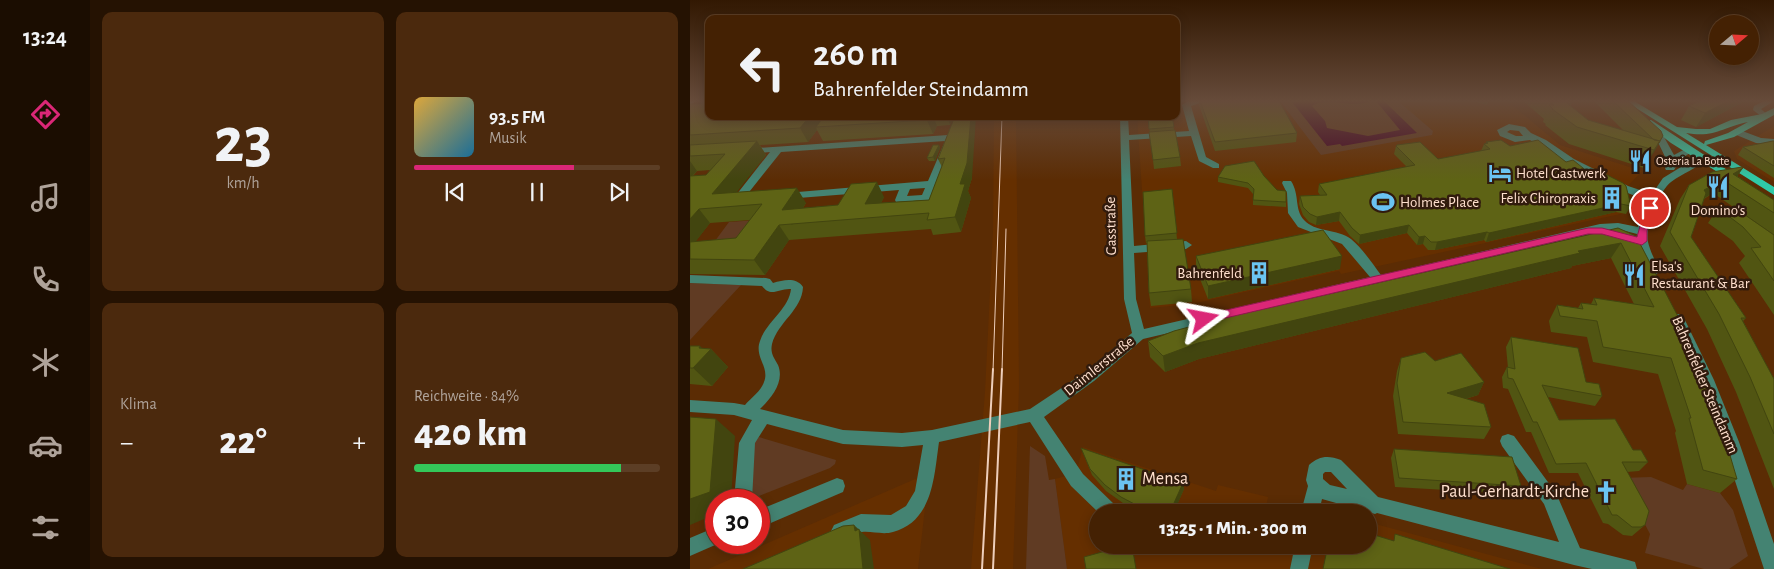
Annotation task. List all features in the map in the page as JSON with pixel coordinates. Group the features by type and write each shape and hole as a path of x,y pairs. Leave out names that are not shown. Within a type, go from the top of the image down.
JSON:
{"main road":[{"path":"1658,128 1667,136 1774,202"},
{"path":"1672,128 1774,192"},
{"path":"1675,128 1703,133 1716,131 1723,128"},
{"path":"1702,158 1745,128"},
{"path":"1689,150 1734,134"}],"street":[{"path":"947,138 948,128"},
{"path":"906,186 900,200 926,198 947,138 953,128"},
{"name":"Gasstraße","path":"1124,128 1130,298 1138,335"},
{"path":"1193,128 1202,159 1216,166"},
{"path":"1649,128 1661,139 1672,162"},
{"path":"1124,138 1195,133"},
{"path":"1734,134 1759,141 1774,142"},
{"path":"1528,135 1542,142 1563,157 1620,186 1654,199"},
{"path":"812,147 819,138"},
{"path":"739,152 762,148 778,149 947,138"},
{"path":"743,199 778,149"},
{"path":"1661,286 1648,262 1642,236 1645,218 1654,199 1667,180 1672,162 1680,154 1689,150"},
{"path":"1667,180 1702,158"},
{"path":"1286,183 1292,193 1293,213 1302,225 1312,230 1340,237 1346,241 1378,279"},
{"path":"776,197 932,184"},
{"name":"Daimlerstraße","path":"690,406 734,410 843,437 902,440 932,437 1034,415 1089,377 1138,335 1588,231 1642,236"},
{"path":"1127,250 1186,245"},
{"path":"690,279 766,282 771,289 793,284 797,286 798,290 789,308 769,335 765,345 764,354 771,368 772,379 765,393 747,413"},
{"name":"Bahrenfelder Steindamm","path":"1674,310 1690,342 1735,453 1773,569"},
{"path":"1034,415 1077,480 1102,504"},
{"path":"744,489 747,443 752,432 764,417"},
{"path":"828,536 861,523 887,524 897,522 912,512 918,504 922,492 932,437"},
{"path":"1508,442 1550,499 1574,556"},
{"path":"1312,504 1317,485 1314,474 1318,466 1329,463 1335,465 1374,504"},
{"path":"1317,485 1326,492 1369,504"},
{"path":"770,514 837,486"},
{"path":"1377,506 1628,569"},
{"path":"690,547 705,541"},
{"path":"1299,569 1302,554"}],"shaded area":[{"path":"994,128 1016,128 1019,386 1013,569 971,569 985,392 993,231"},
{"path":"1138,128 1539,128 1560,145 1642,171 1627,187 1625,213 1341,274 1339,271 1192,304 1150,308"},
{"path":"1300,128 1429,128 1433,131 1432,135 1321,155"},
{"path":"1312,128 1327,128 1368,136 1400,130 1398,128 1411,128 1417,133 1342,146 1340,144 1327,146"},
{"path":"1774,128 1774,182 1737,159 1734,151"},
{"path":"772,219 755,242 712,245 729,222"},
{"path":"690,283 741,285 690,340"},
{"path":"759,437 836,460 835,464 830,468 770,492 770,489 750,489 753,444"},
{"path":"1030,446 1045,456 1049,480 1055,479 1067,569 1026,569"},
{"path":"1083,447 1216,491 1218,485 1268,497 1267,504 1089,504 1089,554 1377,554 1377,524 1542,569 1067,569 1055,479 1076,473"},
{"path":"929,473 918,569 708,569 743,554 770,554 770,542"},
{"path":"1651,477 1683,490 1687,484 1720,493 1733,510 1748,556 1729,569 1704,569 1645,553 1650,534 1621,478"}],"building":[{"path":"690,128 800,128 800,128 690,135"},
{"path":"950,128 970,128 967,163 960,184 965,184 955,217 927,220 929,213 779,225 754,260 690,259 690,242 736,238 762,204 699,209 690,219 690,176 706,175 725,154 690,156 690,145 757,141 712,194 797,188 782,210 838,205 851,184 877,182 865,204 929,200 945,158 938,159"},
{"path":"1210,128 1294,128 1297,133 1215,142"},
{"path":"1579,128 1614,128 1660,141 1654,150"},
{"path":"1641,128 1657,128 1661,131 1663,136 1660,141 1654,140"},
{"path":"1175,130 1180,157 1153,160 1149,132"},
{"path":"1501,140 1510,146 1538,140 1566,162 1573,160 1588,172 1595,169 1623,183 1626,186 1631,206 1621,204 1489,233 1437,242 1431,242 1425,236 1419,237 1409,225 1360,235 1340,212 1317,217 1310,214 1303,207 1300,196 1327,195 1319,184 1415,165 1397,145 1420,142 1438,159 1490,149 1484,144 1488,143 1486,142"},
{"path":"1774,141 1774,166 1743,147"},
{"path":"933,145 939,145 933,157 927,158"},
{"path":"1254,161 1277,190 1286,191 1286,202 1253,200 1254,189 1248,183 1218,177 1225,166"},
{"path":"1742,167 1733,174 1774,200 1774,213 1723,180 1704,190 1706,193 1691,237 1746,318 1741,318 1774,379 1774,434 1750,377 1719,314 1670,232 1689,185 1712,172"},
{"path":"1172,189 1177,233 1145,236 1143,192"},
{"path":"1718,208 1735,208 1774,235 1774,281 1751,248 1761,247 1743,227"},
{"path":"1618,228 1636,236 1684,328 1721,425 1737,479 1703,470 1689,418 1691,418 1671,358 1603,347 1597,321 1560,316 1557,305 1583,309 1581,303 1597,305 1594,298 1654,307 1621,243 1578,251 1580,253 1198,343 1163,356 1148,341 1174,331 1215,320"},
{"path":"1323,230 1342,256 1208,286 1196,256"},
{"path":"1183,239 1191,289 1149,293 1147,241"},
{"path":"1511,337 1578,348 1586,382 1599,384 1602,396 1542,385 1559,420 1615,419 1633,450 1641,450 1648,462 1622,462 1649,511 1645,525 1632,527 1617,515 1612,515 1586,463 1556,464 1537,422 1533,422 1513,379 1508,378 1507,367 1515,369"},
{"path":"690,346 711,349 693,368 690,368"},
{"path":"1425,352 1435,361 1461,353 1484,382 1447,393 1484,404 1491,427 1403,422 1397,383 1401,358"},
{"path":"690,417 716,419 710,489 705,489 705,494 690,499"},
{"name":"Mensa","path":"1081,448 1183,483 1174,504 1134,504 1105,485 1090,469"},
{"path":"1394,449 1512,457 1521,486 1399,478"},
{"path":"854,525 855,531 859,529 863,569 743,569 843,526"},
{"path":"1395,534 1510,569 1323,569 1326,554 1377,554 1377,536 1394,541"},
{"path":"1095,554 1134,554 1136,569 1086,569 1084,557"}],"tram line":[{"path":"993,371 1002,128"},
{"path":"1002,371 1006,229"},
{"path":"982,569 993,369"},
{"path":"993,569 1002,369"}],"place":[{"name":"Osteria La Botte","path":"1640,161"},
{"name":"Hotel Gastwerk","path":"1500,173"},
{"name":"Domino's","path":"1718,187"},
{"name":"Felix Chiropraxis","path":"1612,198"},
{"name":"Holmes Place","path":"1383,202"},
{"name":"Bahrenfeld","path":"1259,273"},
{"name":"Elsa's Restaurant & Bar","path":"1634,275"},
{"name":"Mensa","path":"1126,479"},
{"name":"Paul-Gerhardt-Kirche","path":"1606,492"}],"route":[{"path":"1204,319 1588,231 1602,231 1642,241 1645,218 1650,208"}]}
